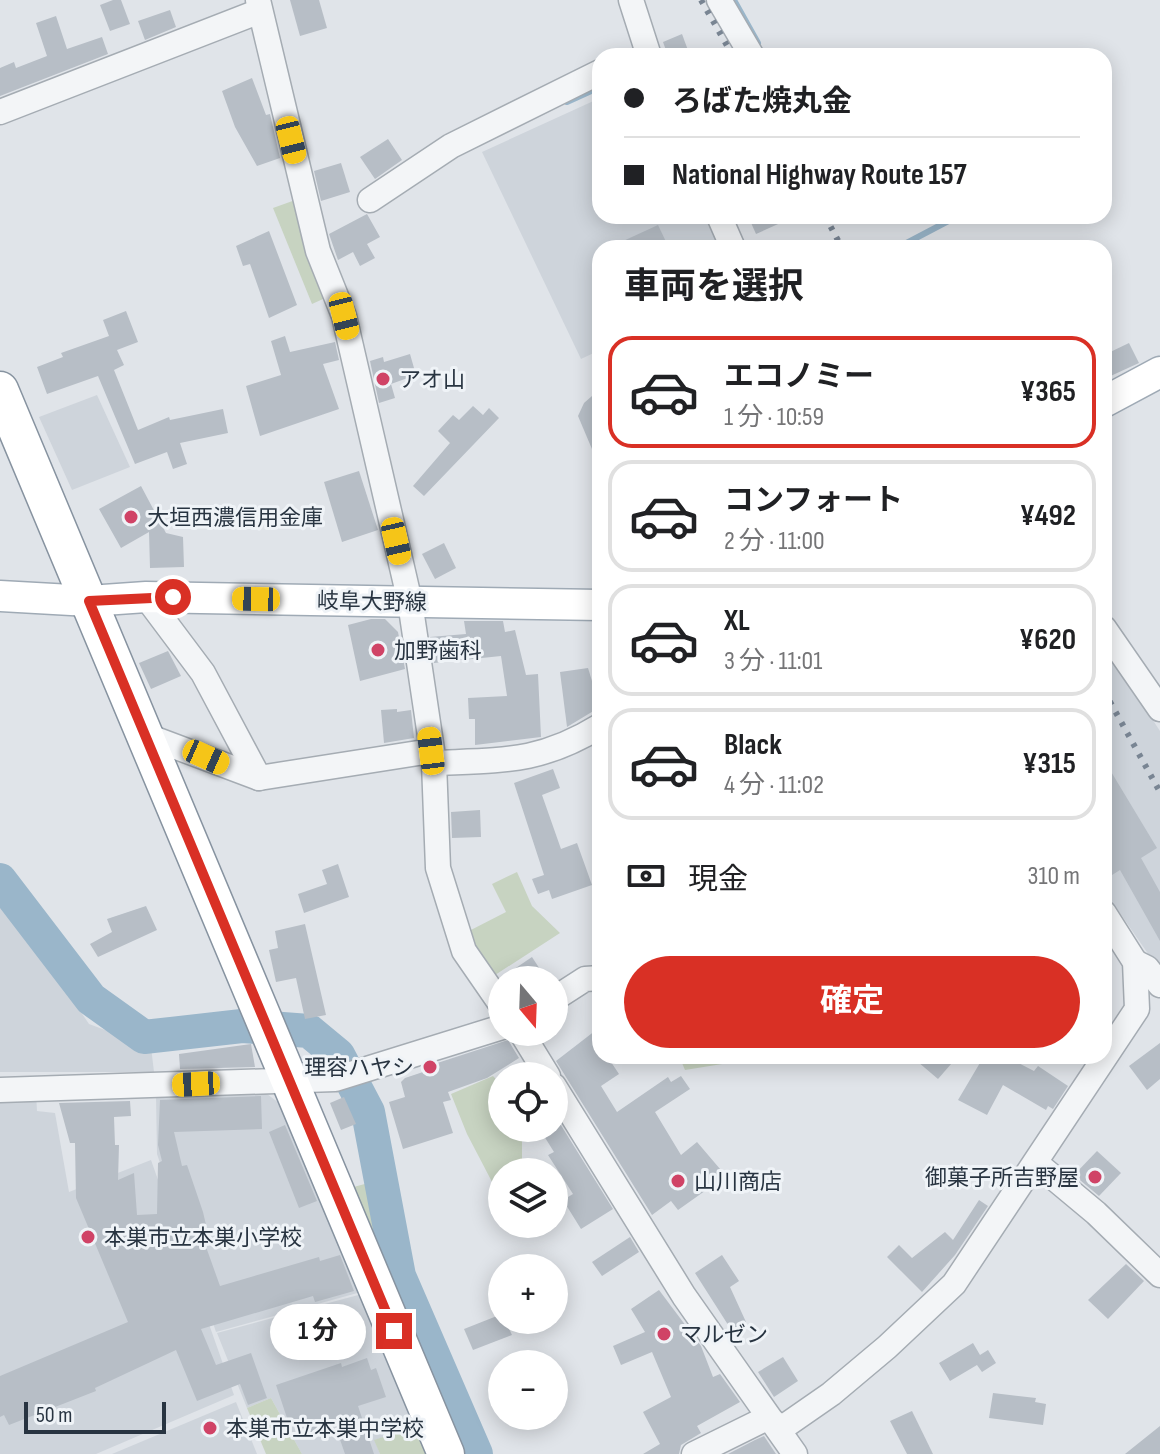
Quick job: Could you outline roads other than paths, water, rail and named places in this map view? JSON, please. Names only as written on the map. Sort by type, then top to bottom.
[{"type":"highway","points":[[0,390],[446,1454]]},
{"type":"main road","points":[[1112,398],[1160,372]]},
{"type":"main road","name":"岐阜大野線","points":[[0,596],[89,601],[146,597],[592,605]]},
{"type":"street","points":[[631,0],[642,48]]},
{"type":"street","points":[[719,0],[747,48]]},
{"type":"street","points":[[0,112],[259,5],[318,251],[344,316],[410,602],[432,757],[438,868],[464,951],[488,986]]},
{"type":"street","points":[[370,200],[451,146],[592,76]]},
{"type":"street","points":[[146,597],[203,673],[259,778]]},
{"type":"street","points":[[1112,639],[1157,699]]},
{"type":"street","points":[[147,736],[259,778],[432,757],[529,758],[568,746],[592,731]]},
{"type":"street","points":[[1112,926],[1135,962],[1137,1009],[1112,1047]]},
{"type":"street","points":[[1135,962],[1147,968],[1160,985]]},
{"type":"street","points":[[568,990],[585,979],[592,979]]},
{"type":"street","points":[[0,1090],[335,1079],[488,1032]]},
{"type":"street","points":[[767,1418],[782,1428],[831,1394],[954,1284],[1101,1064]]},
{"type":"street","points":[[568,1109],[676,1284],[795,1454]]},
{"type":"street","points":[[1036,1163],[1096,1213],[1160,1275]]},
{"type":"street","points":[[694,1454],[767,1418]]},
{"type":"waterway","points":[[734,0],[758,43]]},
{"type":"waterway","points":[[567,102],[592,91]]},
{"type":"waterway","points":[[912,240],[943,224]]},
{"type":"waterway","points":[[0,880],[91,999],[144,1037],[242,1026],[309,1031],[338,1055],[368,1112],[399,1276],[476,1454]]},
{"type":"railway","points":[[701,0],[728,48]]},
{"type":"railway","points":[[829,224],[838,240]]},
{"type":"railway","points":[[1112,705],[1160,792]]},
{"type":"place","name":"アオ山","points":[[383,379]]},
{"type":"place","name":"大垣西濃信用金庫","points":[[131,517]]},
{"type":"place","name":"加野歯科","points":[[378,650]]},
{"type":"place","name":"理容ハヤシ","points":[[430,1067]]},
{"type":"place","name":"御菓子所吉野屋","points":[[1095,1177]]},
{"type":"place","name":"山川商店","points":[[678,1181]]},
{"type":"place","name":"本巣市立本巣小学校","points":[[88,1237]]},
{"type":"place","name":"マルゼン","points":[[664,1334]]},
{"type":"place","name":"本巣市立本巣中学校","points":[[210,1428]]}]
